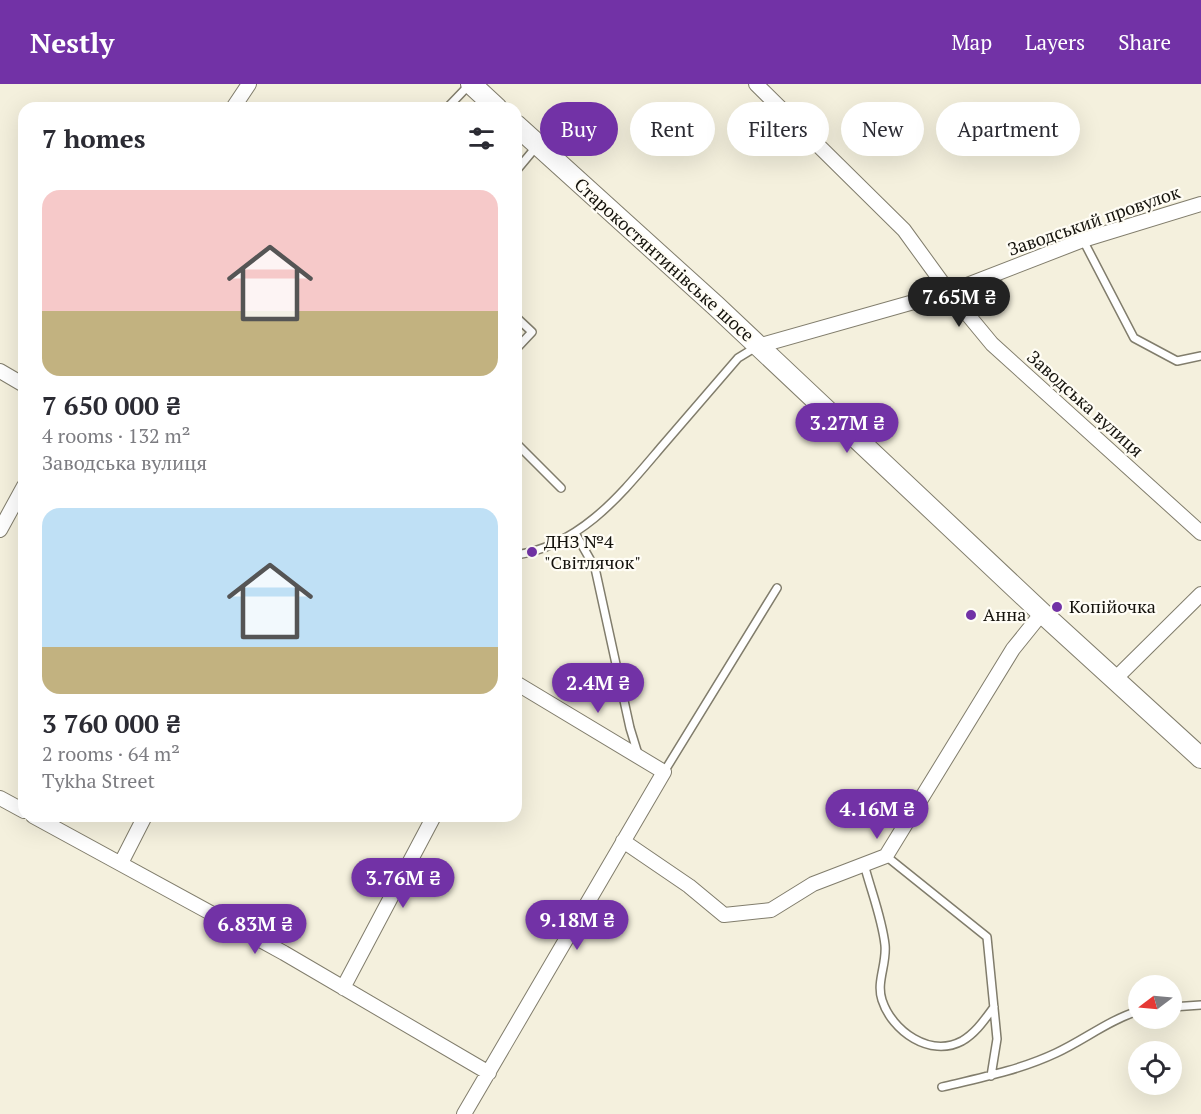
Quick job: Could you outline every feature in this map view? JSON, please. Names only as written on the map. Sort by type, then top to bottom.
[{"type":"main road","points":[[471,84],[490,102]]},
{"type":"main road","name":"Старокостянтинівське шосе","points":[[522,131],[758,346],[1042,613],[1201,758]]},
{"type":"street","points":[[237,102],[249,84]]},
{"type":"street","name":"Заводська вулиця","points":[[756,84],[904,230],[949,292],[992,345],[1201,533]]},
{"type":"street","name":"Заводський провулок","points":[[758,346],[949,292],[1083,240],[1201,204]]},
{"type":"street","points":[[0,370],[18,381]]},
{"type":"street","points":[[0,530],[18,497]]},
{"type":"street","points":[[1115,679],[1201,594]]},
{"type":"street","points":[[623,841],[688,886],[724,915],[771,910],[813,884],[886,856],[1013,649],[1042,613]]},
{"type":"street","points":[[464,1114],[664,772],[522,687]]},
{"type":"street","points":[[0,798],[18,808]]},
{"type":"street","points":[[44,822],[343,988],[489,1073]]},
{"type":"street","points":[[121,863],[142,822]]},
{"type":"street","points":[[343,988],[431,822]]},
{"type":"lane","points":[[453,102],[471,84]]},
{"type":"lane","points":[[522,164],[537,145]]},
{"type":"lane","points":[[1083,240],[1134,338],[1177,362],[1201,356]]},
{"type":"lane","points":[[522,323],[532,332],[522,343]]},
{"type":"lane","name":"Старокостянтинівське шосе","points":[[522,554],[544,549],[575,533],[615,500],[738,358],[758,346]]},
{"type":"lane","points":[[522,449],[561,488]]},
{"type":"lane","points":[[575,533],[595,568],[630,728],[639,757]]},
{"type":"lane","points":[[664,772],[777,588]]},
{"type":"lane","points":[[886,856],[987,937],[998,1039],[991,1076]]},
{"type":"lane","points":[[864,864],[885,944],[886,959],[880,983],[882,999],[892,1018],[905,1032],[921,1043],[936,1046],[950,1045],[976,1031],[994,1007]]},
{"type":"lane","points":[[1182,1006],[1201,1005]]},
{"type":"lane","points":[[942,1088],[1034,1062],[1057,1053],[1128,1016]]},
{"type":"place","name":"ДНЗ №4 \"Світлячок\"","points":[[532,552]]},
{"type":"place","name":"Копійочка","points":[[1057,607]]},
{"type":"place","name":"Анна","points":[[971,615]]}]
